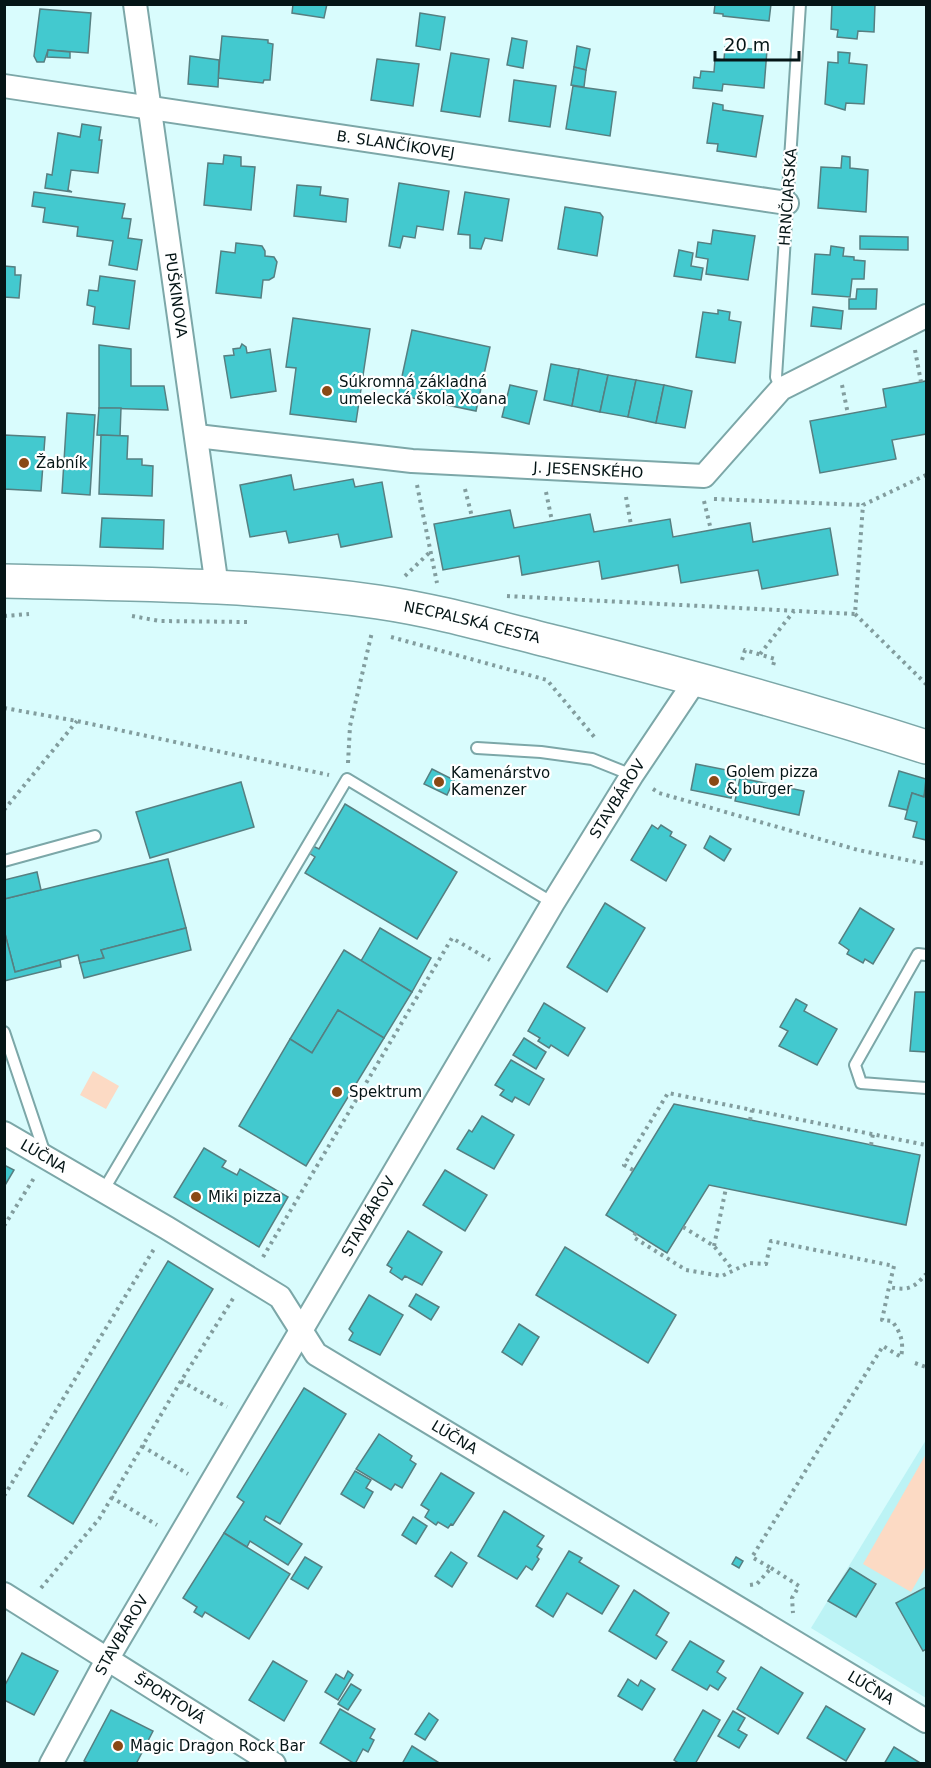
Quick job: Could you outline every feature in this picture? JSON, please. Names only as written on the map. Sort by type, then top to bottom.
[{"type":"main road","name":"NECPALSKÁ CESTA","points":[[4,581],[217,586],[380,602],[460,619],[697,678],[927,747]]},
{"type":"street","name":"PUŠKINOVA","points":[[135,4],[217,586]]},
{"type":"street","name":"B. SLANČÍKOVEJ","points":[[4,86],[787,203]]},
{"type":"street","name":"J. JESENSKÉHO","points":[[197,436],[412,461],[704,476],[782,388],[918,320]]},
{"type":"street","name":"STAVBÁROV","points":[[51,1764],[108,1658],[178,1537],[511,973],[632,775],[697,678]]},
{"type":"street","name":"LÚČNA","points":[[4,1133],[280,1297],[316,1354],[927,1721]]},
{"type":"street","name":"ŠPORTOVÁ","points":[[4,1594],[274,1764]]},
{"type":"lane","name":"HRNČIARSKA","points":[[782,388],[776,377],[800,4]]},
{"type":"lane","points":[[477,748],[541,752],[592,759],[632,775]]},
{"type":"lane","points":[[103,1191],[347,778],[553,903]]},
{"type":"lane","points":[[4,861],[95,837]]},
{"type":"lane","points":[[927,955],[918,954],[855,1065],[861,1083],[927,1089]]},
{"type":"lane","points":[[4,1032],[46,1157]]},
{"type":"path","points":[[918,320],[921,382]]},
{"type":"path","points":[[412,461],[438,584]]},
{"type":"path","points":[[704,498],[863,506],[927,475]]},
{"type":"path","points":[[855,614],[863,506]]},
{"type":"path","points":[[405,577],[431,551]]},
{"type":"path","points":[[501,596],[855,614],[927,684]]},
{"type":"path","points":[[760,654],[794,611]]},
{"type":"path","points":[[129,616],[160,621],[256,622]]},
{"type":"path","points":[[4,708],[77,721],[347,778],[350,726],[370,640]]},
{"type":"path","points":[[742,661],[745,650],[776,659],[772,669]]},
{"type":"path","points":[[4,810],[77,721]]},
{"type":"path","points":[[25,1607],[99,1519],[181,1381],[233,1299],[250,1279],[452,938],[511,973]]},
{"type":"path","points":[[633,1170],[624,1165],[668,1093],[927,1145]]},
{"type":"path","points":[[750,1120],[752,1110]]},
{"type":"path","points":[[871,1144],[873,1134]]},
{"type":"path","points":[[4,1226],[46,1157]]},
{"type":"path","points":[[714,1246],[726,1188]]},
{"type":"path","points":[[683,1227],[714,1246],[732,1269]]},
{"type":"path","points":[[4,1496],[166,1228]]},
{"type":"path","points":[[636,1233],[633,1237],[686,1270],[722,1276],[732,1269],[749,1263],[766,1263],[771,1241],[894,1266],[882,1320],[892,1321],[900,1332],[903,1347],[901,1357],[883,1346],[752,1557],[799,1586],[792,1598],[793,1612],[800,1625],[809,1631],[801,1645]]},
{"type":"path","points":[[889,1287],[901,1290],[916,1286],[927,1274]]},
{"type":"path","points":[[915,1363],[927,1367]]},
{"type":"path","points":[[181,1381],[248,1419]]},
{"type":"path","points":[[142,1446],[208,1486]]},
{"type":"path","points":[[111,1497],[178,1537]]},
{"type":"path","points":[[724,1599],[733,1585],[744,1587],[757,1584],[771,1568]]},
{"type":"shaded area","points":[[93,1071],[119,1086],[106,1109],[80,1095]]},
{"type":"shaded area","points":[[926,1440],[926,1698],[811,1628]]},
{"type":"shaded area","points":[[926,1454],[926,1566],[911,1592],[863,1564]]},
{"type":"building","points":[[293,4],[327,4],[324,18],[292,13]]},
{"type":"building","points":[[715,4],[771,4],[769,21],[723,16],[723,14],[714,13]]},
{"type":"building","points":[[832,4],[875,4],[874,32],[858,31],[857,39],[837,37],[838,30],[831,29]]},
{"type":"building","points":[[40,9],[91,13],[88,53],[48,50],[44,62],[37,62],[34,56]]},
{"type":"building","points":[[420,13],[445,17],[440,50],[416,46]]},
{"type":"building","points":[[222,36],[268,40],[268,43],[273,44],[270,80],[264,80],[263,83],[218,78]]},
{"type":"building","points":[[512,38],[527,41],[523,68],[507,65]]},
{"type":"building","points":[[577,46],[590,49],[586,70],[574,67]]},
{"type":"building","points":[[725,47],[767,50],[764,88],[723,84],[722,91],[693,88],[694,77],[700,78],[701,71],[714,72],[715,59],[724,60]]},
{"type":"building","points":[[48,50],[70,52],[70,58],[47,57]]},
{"type":"building","points":[[838,52],[850,53],[849,63],[867,65],[864,104],[846,103],[845,110],[825,104],[828,62],[838,63]]},
{"type":"building","points":[[451,53],[489,59],[480,117],[441,111]]},
{"type":"building","points":[[190,56],[219,60],[218,87],[188,84]]},
{"type":"building","points":[[377,59],[419,64],[413,106],[371,100]]},
{"type":"building","points":[[574,67],[586,70],[584,87],[571,85]]},
{"type":"building","points":[[514,80],[556,86],[550,127],[509,121]]},
{"type":"building","points":[[573,86],[616,92],[610,136],[566,129]]},
{"type":"building","points":[[713,103],[723,105],[723,110],[763,116],[756,157],[717,151],[718,144],[707,143]]},
{"type":"building","points":[[82,124],[101,127],[99,140],[102,140],[98,173],[71,170],[68,190],[72,192],[45,188],[47,174],[52,175],[58,133],[80,137]]},
{"type":"building","points":[[224,155],[241,157],[241,166],[255,167],[251,210],[204,205],[208,163],[223,164]]},
{"type":"building","points":[[842,156],[850,157],[850,168],[868,170],[866,212],[818,208],[821,167],[841,168]]},
{"type":"building","points":[[399,183],[449,191],[443,230],[417,226],[415,238],[403,236],[400,248],[389,246]]},
{"type":"building","points":[[297,185],[321,187],[320,195],[348,199],[346,222],[294,216]]},
{"type":"building","points":[[34,192],[125,204],[122,218],[131,219],[128,238],[142,240],[137,270],[109,265],[113,241],[77,236],[78,227],[43,222],[45,208],[32,206]]},
{"type":"building","points":[[465,192],[509,199],[502,241],[485,238],[481,249],[470,248],[470,235],[458,234]]},
{"type":"building","points":[[565,207],[600,213],[603,217],[597,256],[558,249]]},
{"type":"building","points":[[713,230],[755,236],[748,280],[706,274],[708,259],[696,257],[698,242],[711,244]]},
{"type":"building","points":[[860,236],[908,237],[908,250],[860,249]]},
{"type":"building","points":[[236,243],[262,246],[265,256],[274,257],[277,262],[274,277],[263,280],[261,298],[216,293],[221,251],[235,253]]},
{"type":"building","points":[[831,246],[844,248],[843,256],[865,261],[864,279],[852,279],[850,297],[812,294],[815,254],[830,255]]},
{"type":"building","points":[[679,250],[693,253],[691,266],[703,268],[701,280],[674,276]]},
{"type":"building","points":[[4,266],[15,267],[15,275],[21,275],[19,298],[4,297]]},
{"type":"building","points":[[100,276],[135,281],[129,329],[93,324],[95,307],[87,305],[89,290],[98,291]]},
{"type":"building","points":[[857,289],[877,289],[876,309],[849,309],[849,299],[856,299]]},
{"type":"building","points":[[813,307],[843,311],[841,329],[811,326]]},
{"type":"building","points":[[718,310],[730,312],[729,320],[741,322],[735,363],[696,357],[703,312],[718,314]]},
{"type":"building","name":"Súkromná základná umelecká škola Xoana","points":[[293,318],[370,329],[356,422],[290,414],[296,368],[286,367]]},
{"type":"building","points":[[412,330],[490,347],[476,411],[398,395]]},
{"type":"building","points":[[242,344],[246,347],[247,353],[270,349],[276,391],[231,398],[224,356],[234,355],[233,349],[240,348]]},
{"type":"building","points":[[99,345],[131,349],[131,386],[164,386],[168,410],[99,408]]},
{"type":"building","points":[[551,364],[579,369],[572,406],[544,400]]},
{"type":"building","points":[[579,369],[608,375],[600,412],[572,406]]},
{"type":"building","points":[[608,375],[636,380],[628,417],[600,412]]},
{"type":"building","points":[[636,380],[664,385],[656,423],[628,417]]},
{"type":"building","points":[[926,381],[926,434],[892,440],[896,459],[820,473],[810,421],[886,407],[883,389]]},
{"type":"building","points":[[510,385],[537,391],[529,424],[502,417]]},
{"type":"building","points":[[664,385],[692,391],[685,428],[656,423]]},
{"type":"building","points":[[99,408],[121,408],[120,436],[97,435]]},
{"type":"building","points":[[67,413],[95,415],[90,495],[62,493]]},
{"type":"building","name":"Žabník","points":[[4,435],[45,437],[41,491],[4,489]]},
{"type":"building","points":[[101,435],[128,436],[127,459],[142,459],[142,465],[153,466],[152,496],[99,494]]},
{"type":"building","points":[[291,475],[294,490],[353,479],[355,487],[382,482],[392,537],[341,547],[338,534],[289,543],[286,531],[250,537],[240,485]]},
{"type":"building","points":[[510,510],[514,528],[590,514],[594,532],[670,519],[673,537],[750,523],[753,542],[830,528],[838,575],[762,589],[758,570],[681,583],[678,565],[602,579],[599,561],[522,575],[519,556],[443,570],[434,524]]},
{"type":"building","points":[[102,518],[164,520],[163,549],[100,547]]},
{"type":"building","name":"Golem pizza & burger","points":[[696,764],[737,772],[731,798],[691,790]]},
{"type":"building","name":"Kamenárstvo Kamenzer","points":[[432,769],[454,780],[447,795],[424,784]]},
{"type":"building","points":[[899,771],[926,779],[924,797],[912,793],[907,810],[889,806]]},
{"type":"building","points":[[740,778],[804,791],[799,815],[735,801]]},
{"type":"building","points":[[241,782],[254,827],[150,858],[136,812]]},
{"type":"building","points":[[926,788],[926,840],[913,837],[917,822],[905,819],[912,793],[924,797]]},
{"type":"building","points":[[345,804],[457,872],[417,939],[305,873],[315,857],[309,853],[313,846],[319,849]]},
{"type":"building","points":[[652,825],[658,829],[661,825],[672,832],[670,836],[686,845],[666,881],[631,860]]},
{"type":"building","points":[[710,836],[731,849],[724,861],[704,848]]},
{"type":"building","points":[[168,859],[186,928],[101,950],[104,958],[80,963],[78,955],[15,972],[4,930],[4,899]]},
{"type":"building","points":[[37,872],[41,890],[4,899],[4,880]]},
{"type":"building","points":[[605,903],[645,928],[607,992],[567,967]]},
{"type":"building","points":[[860,908],[894,929],[873,964],[865,959],[863,963],[847,954],[849,950],[839,943]]},
{"type":"building","points":[[186,928],[191,950],[84,978],[80,963],[104,958],[101,950]]},
{"type":"building","points":[[380,928],[431,958],[412,992],[361,961]]},
{"type":"building","points":[[4,930],[15,972],[60,960],[61,967],[4,981]]},
{"type":"building","points":[[344,950],[412,992],[384,1038],[338,1010],[312,1053],[290,1039]]},
{"type":"building","points":[[915,992],[926,992],[926,1052],[910,1051]]},
{"type":"building","points":[[796,999],[807,1005],[804,1011],[837,1029],[817,1065],[779,1046],[788,1031],[780,1027]]},
{"type":"building","points":[[544,1003],[585,1028],[568,1056],[551,1045],[549,1048],[538,1041],[540,1038],[528,1031]]},
{"type":"building","points":[[338,1010],[384,1038],[306,1166],[239,1126],[290,1039],[312,1053]]},
{"type":"building","points":[[524,1038],[546,1052],[536,1069],[513,1055]]},
{"type":"building","points":[[511,1060],[544,1079],[529,1105],[515,1097],[512,1102],[500,1095],[504,1090],[495,1085]]},
{"type":"building","points":[[674,1104],[920,1155],[906,1225],[709,1185],[667,1253],[606,1215]]},
{"type":"building","points":[[482,1116],[514,1135],[494,1169],[457,1149],[469,1130],[472,1132]]},
{"type":"building","points":[[204,1148],[226,1161],[222,1167],[237,1175],[240,1169],[288,1197],[259,1247],[174,1197]]},
{"type":"building","points":[[4,1165],[14,1170],[4,1187]]},
{"type":"building","points":[[445,1170],[487,1195],[465,1231],[423,1205]]},
{"type":"building","points":[[408,1231],[442,1252],[422,1285],[405,1276],[402,1280],[390,1272],[392,1268],[387,1265]]},
{"type":"building","points":[[565,1247],[676,1315],[648,1363],[536,1295]]},
{"type":"building","points":[[168,1261],[213,1289],[73,1524],[28,1496]]},
{"type":"building","points":[[416,1294],[439,1307],[431,1320],[409,1306]]},
{"type":"building","points":[[369,1295],[403,1315],[380,1355],[349,1340],[353,1333],[349,1329]]},
{"type":"building","points":[[519,1324],[539,1337],[522,1365],[502,1352]]},
{"type":"building","points":[[304,1388],[346,1414],[280,1524],[266,1516],[264,1520],[302,1544],[288,1565],[250,1541],[247,1547],[224,1533],[244,1502],[237,1497]]},
{"type":"building","points":[[379,1434],[412,1456],[410,1460],[416,1464],[402,1488],[395,1484],[391,1490],[356,1469]]},
{"type":"building","points":[[355,1471],[371,1480],[366,1488],[373,1492],[364,1508],[341,1494]]},
{"type":"building","points":[[441,1473],[474,1493],[453,1525],[451,1524],[448,1528],[438,1522],[436,1525],[425,1517],[429,1510],[421,1505]]},
{"type":"building","points":[[504,1511],[544,1536],[537,1546],[542,1549],[537,1557],[539,1559],[532,1570],[526,1566],[517,1579],[478,1556]]},
{"type":"building","points":[[413,1517],[427,1526],[416,1544],[402,1535]]},
{"type":"building","points":[[224,1533],[290,1574],[249,1639],[205,1612],[202,1617],[194,1612],[197,1607],[183,1598]]},
{"type":"building","points":[[569,1551],[582,1558],[579,1562],[619,1586],[602,1614],[567,1593],[553,1617],[536,1606]]},
{"type":"building","points":[[451,1552],[467,1563],[452,1587],[435,1576]]},
{"type":"building","points":[[305,1557],[322,1567],[308,1589],[291,1579]]},
{"type":"building","points":[[736,1557],[743,1561],[739,1568],[732,1564]]},
{"type":"building","points":[[850,1568],[876,1584],[856,1617],[828,1601]]},
{"type":"building","points":[[926,1587],[926,1649],[923,1651],[896,1603]]},
{"type":"building","points":[[634,1590],[669,1613],[656,1635],[667,1642],[656,1659],[609,1631]]},
{"type":"building","points":[[690,1641],[724,1661],[717,1672],[726,1678],[718,1690],[710,1685],[707,1690],[672,1670]]},
{"type":"building","points":[[22,1653],[58,1671],[34,1715],[4,1700],[4,1687]]},
{"type":"building","points":[[273,1661],[307,1681],[284,1721],[249,1700]]},
{"type":"building","points":[[761,1667],[803,1693],[778,1734],[737,1709]]},
{"type":"building","points":[[348,1671],[353,1675],[338,1700],[325,1692],[336,1674],[344,1679]]},
{"type":"building","points":[[628,1679],[638,1686],[641,1680],[655,1689],[642,1710],[618,1696]]},
{"type":"building","points":[[351,1684],[361,1690],[348,1710],[338,1704]]},
{"type":"building","points":[[826,1706],[865,1729],[846,1761],[807,1738]]},
{"type":"building","points":[[340,1709],[375,1729],[370,1738],[374,1740],[368,1752],[363,1749],[355,1764],[320,1743]]},
{"type":"building","name":"Magic Dragon Rock Bar","points":[[111,1710],[153,1731],[136,1764],[90,1764],[84,1761]]},
{"type":"building","points":[[703,1710],[720,1720],[695,1764],[680,1764],[674,1760]]},
{"type":"building","points":[[733,1711],[745,1718],[738,1730],[747,1735],[739,1748],[718,1736]]},
{"type":"building","points":[[429,1713],[438,1720],[425,1740],[415,1734]]},
{"type":"building","points":[[412,1746],[441,1764],[402,1764]]},
{"type":"building","points":[[894,1747],[922,1764],[884,1764]]},
{"type":"place","name":"Súkromná základná umelecká škola Xoana","points":[[327,391]]},
{"type":"place","name":"Žabník","points":[[24,463]]},
{"type":"place","name":"Golem pizza & burger","points":[[714,781]]},
{"type":"place","name":"Kamenárstvo Kamenzer","points":[[439,782]]},
{"type":"place","name":"Spektrum","points":[[337,1092]]},
{"type":"place","name":"Miki pizza","points":[[196,1197]]},
{"type":"place","name":"Magic Dragon Rock Bar","points":[[118,1746]]}]
